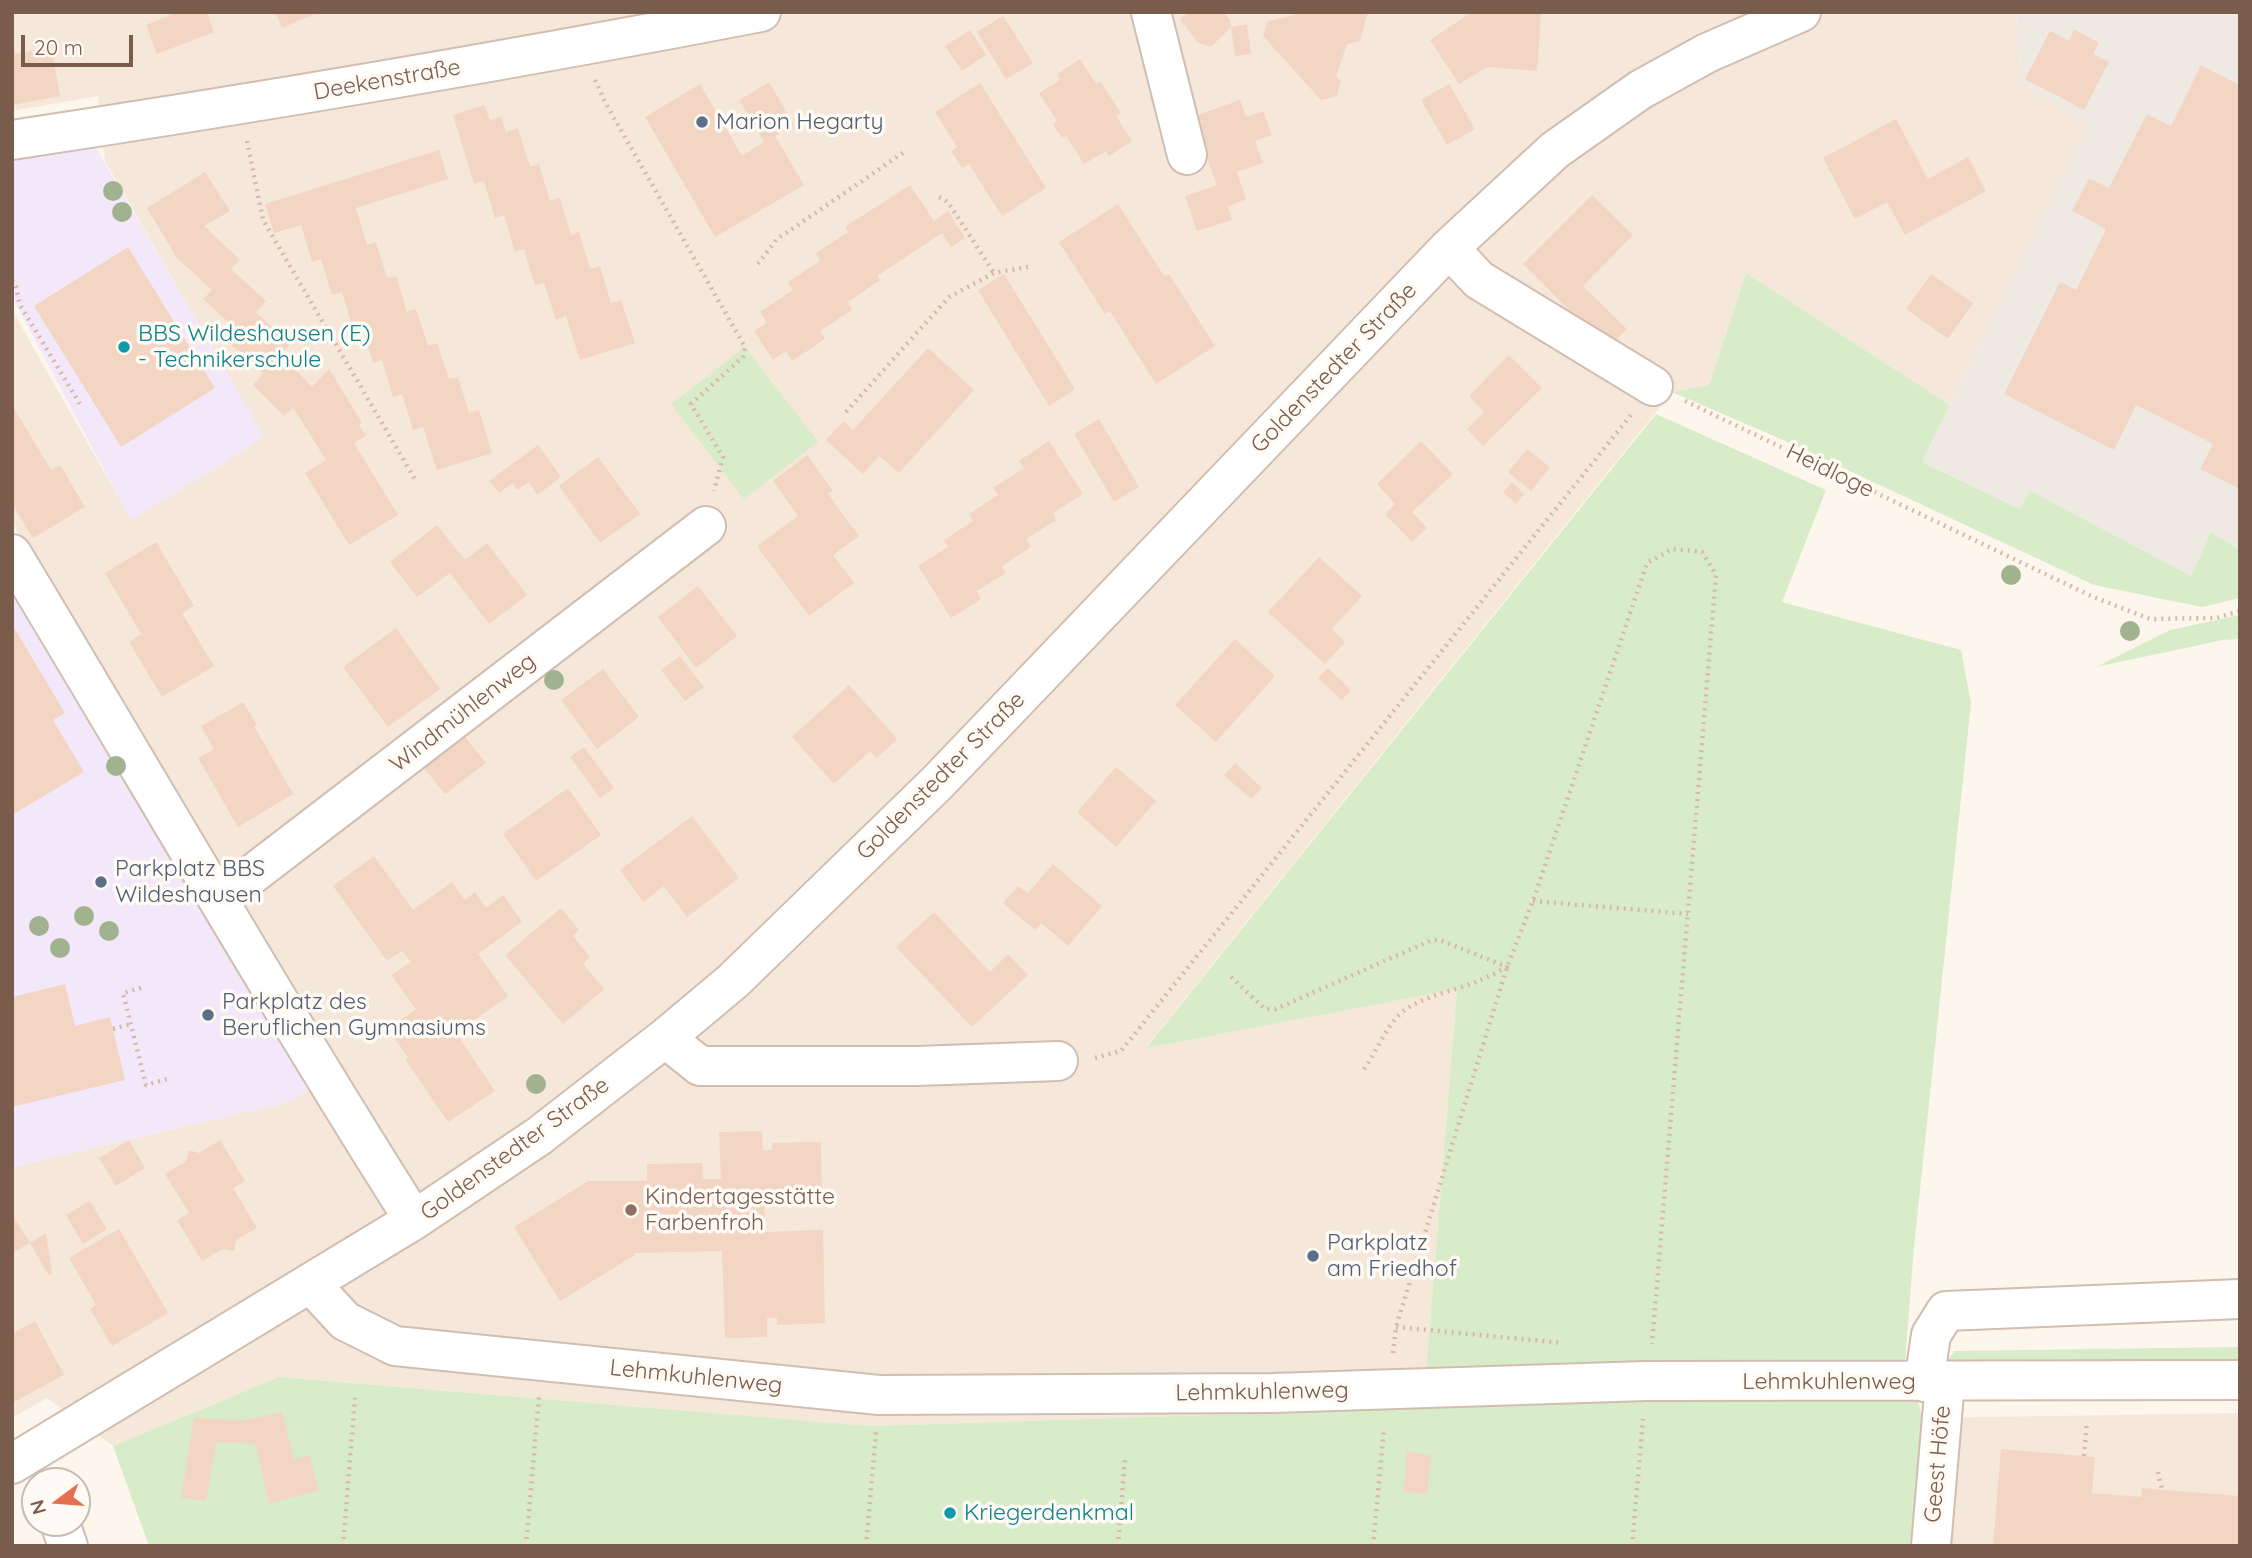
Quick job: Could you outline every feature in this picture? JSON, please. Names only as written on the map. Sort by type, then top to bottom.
[{"type":"street","name":"Deekenstraße","points":[[12,140],[240,106],[580,47],[761,12]]},
{"type":"street","points":[[1151,12],[1187,155]]},
{"type":"street","name":"Goldenstedter Straße","points":[[27,1466],[310,1283],[414,1220],[540,1136],[665,1038],[733,981],[937,783],[1449,248],[1555,150],[1640,90],[1707,53],[1784,16]]},
{"type":"street","points":[[1449,248],[1479,280],[1653,386]]},
{"type":"street","name":"Windmühlenweg","points":[[210,883],[254,873],[705,526]]},
{"type":"street","points":[[12,554],[210,883],[297,1034],[414,1220]]},
{"type":"street","points":[[665,1038],[700,1066],[917,1066],[1058,1061]]},
{"type":"street","name":"Lehmkuhlenweg","points":[[310,1283],[345,1321],[395,1346],[879,1395],[1273,1393],[1646,1381],[2240,1380]]},
{"type":"street","name":"Geest Höfe","points":[[1931,1546],[1935,1382],[1931,1335],[1946,1311],[2240,1299]]},
{"type":"path","points":[[580,47],[607,104],[745,347],[743,357],[691,404],[723,457],[705,526]]},
{"type":"path","points":[[240,106],[263,220],[416,481]]},
{"type":"path","points":[[758,264],[776,240],[907,150]]},
{"type":"path","points":[[939,197],[948,202],[995,272]]},
{"type":"path","points":[[846,412],[948,298],[995,272],[1028,267]]},
{"type":"path","points":[[12,280],[20,305],[80,404]]},
{"type":"path","points":[[1058,1061],[1088,1060],[1121,1051],[1653,386]]},
{"type":"path","name":"Heidloge","points":[[1653,386],[2091,596],[2138,615],[2150,619],[2216,618],[2240,611]]},
{"type":"path","points":[[1373,1546],[1396,1327],[1507,967],[1647,563],[1672,549],[1702,552],[1716,575],[1632,1546]]},
{"type":"path","points":[[1532,901],[1688,914]]},
{"type":"path","points":[[1231,977],[1265,1009],[1276,1009],[1432,940],[1440,940],[1507,967]]},
{"type":"path","points":[[1363,1072],[1399,1014],[1415,1004],[1479,981],[1507,967]]},
{"type":"path","points":[[141,988],[123,993],[146,1084],[167,1079]]},
{"type":"path","points":[[113,1029],[132,1024]]},
{"type":"path","points":[[1396,1327],[1571,1343]]},
{"type":"path","points":[[526,1546],[542,1361]]},
{"type":"path","points":[[866,1546],[879,1395]]},
{"type":"path","points":[[342,1546],[355,1398]]},
{"type":"path","points":[[2084,1456],[2087,1422]]},
{"type":"path","points":[[1118,1546],[1125,1458]]},
{"type":"path","points":[[2158,1472],[2162,1489]]},
{"type":"shaded area","points":[[12,12],[2016,12],[2021,80],[2089,126],[1950,405],[1746,273],[1709,385],[1672,392],[1146,1047],[1457,989],[1423,1408],[871,1426],[279,1377],[113,1446],[47,1398],[12,1418],[12,1167],[284,1103],[260,936],[12,522],[12,310],[131,519],[263,436],[105,161],[98,96],[12,111]]},
{"type":"shaded area","points":[[2016,12],[2240,12],[2240,550],[2211,532],[2191,576],[2030,492],[2021,509],[1922,462],[2088,127],[2021,80]]},
{"type":"shaded area","points":[[95,146],[264,436],[131,520],[12,297],[12,159]]},
{"type":"shaded area","points":[[12,569],[316,1087],[284,1103],[12,1167]]},
{"type":"shaded area","points":[[2240,1413],[2240,1546],[1910,1546],[1923,1418]]},
{"type":"green space","points":[[1746,273],[1950,405],[1922,462],[2020,509],[2030,491],[2191,576],[2211,532],[2240,550],[2240,598],[2202,607],[2094,585],[1783,440],[1672,392],[1709,385]]},
{"type":"green space","points":[[745,347],[818,442],[744,499],[671,404]]},
{"type":"green space","points":[[1656,414],[1826,490],[1782,602],[1961,650],[1971,703],[1914,1247],[1905,1362],[1923,1418],[1910,1546],[149,1546],[113,1446],[279,1377],[871,1426],[1423,1408],[1457,989],[1146,1048]]},
{"type":"green space","points":[[2240,615],[2240,639],[2223,640],[2096,667],[2170,630]]},
{"type":"green space","points":[[2240,1347],[2240,1366],[1945,1366],[1954,1351]]},
{"type":"building","points":[[178,12],[207,12],[214,32],[157,54],[146,25]]},
{"type":"building","points":[[275,12],[319,12],[282,28]]},
{"type":"building","points":[[1190,12],[1222,12],[1230,19],[1231,27],[1211,47],[1198,43],[1180,19]]},
{"type":"building","points":[[1308,12],[1368,12],[1360,41],[1347,44],[1336,76],[1341,81],[1337,96],[1321,100],[1263,36],[1268,21]]},
{"type":"building","points":[[1472,12],[1541,14],[1537,71],[1487,67],[1459,84],[1430,40]]},
{"type":"building","points":[[1003,16],[1033,63],[1006,79],[977,32]]},
{"type":"building","points":[[1247,24],[1251,54],[1235,56],[1231,27]]},
{"type":"building","points":[[2074,29],[2099,43],[2093,54],[2109,62],[2084,110],[2025,79],[2050,31],[2069,41]]},
{"type":"building","points":[[970,30],[986,55],[962,71],[945,46]]},
{"type":"building","points":[[12,43],[16,54],[51,47],[60,96],[12,105]]},
{"type":"building","points":[[1080,59],[1096,84],[1100,81],[1121,113],[1116,116],[1132,141],[1109,156],[1106,151],[1084,164],[1066,136],[1062,138],[1053,124],[1057,121],[1039,93],[1060,80],[1057,74]]},
{"type":"building","points":[[2201,65],[2240,85],[2240,489],[2200,469],[2213,444],[2136,405],[2114,450],[2004,394],[2060,282],[2076,290],[2106,229],[2072,211],[2089,178],[2109,188],[2147,114],[2171,126]]},
{"type":"building","points":[[769,82],[794,125],[775,136],[804,185],[715,237],[645,117],[700,84],[742,156],[764,142],[739,100]]},
{"type":"building","points":[[980,83],[1046,188],[1002,216],[969,164],[962,168],[951,151],[957,147],[935,112]]},
{"type":"building","points":[[1449,84],[1475,129],[1447,145],[1421,100]]},
{"type":"building","points":[[1240,100],[1246,117],[1263,111],[1272,135],[1255,141],[1263,163],[1237,172],[1246,199],[1228,207],[1232,220],[1197,231],[1185,196],[1217,185],[1207,158],[1200,161],[1192,117]]},
{"type":"building","points":[[484,105],[490,120],[501,117],[506,132],[518,128],[530,167],[539,164],[550,201],[560,198],[571,235],[579,232],[590,269],[600,266],[611,303],[621,300],[635,343],[580,360],[566,316],[556,320],[544,283],[535,286],[524,249],[515,252],[504,215],[495,218],[484,181],[474,184],[453,115]]},
{"type":"building","points":[[1896,119],[1928,179],[1968,157],[1986,191],[1905,235],[1887,202],[1855,219],[1823,158]]},
{"type":"building","points":[[439,150],[448,179],[356,208],[367,245],[376,242],[387,278],[396,276],[407,312],[416,309],[428,346],[437,343],[449,379],[458,377],[469,413],[479,410],[492,453],[437,470],[423,427],[413,430],[402,394],[393,397],[382,360],[373,363],[362,326],[353,329],[342,292],[332,295],[321,259],[312,262],[301,225],[274,233],[265,204]]},
{"type":"building","points":[[205,172],[230,211],[204,226],[240,260],[231,269],[266,301],[256,312],[290,344],[281,355],[312,387],[329,369],[362,423],[359,425],[366,436],[354,443],[398,515],[349,545],[305,473],[326,460],[293,407],[284,416],[253,385],[263,374],[228,342],[238,331],[203,299],[212,290],[177,258],[147,208]]},
{"type":"building","points":[[910,185],[934,221],[948,211],[965,238],[951,247],[942,233],[877,276],[880,280],[848,302],[852,310],[820,331],[825,339],[792,361],[786,351],[773,360],[754,331],[767,323],[760,312],[793,290],[788,282],[820,261],[816,253],[848,232],[845,227]]},
{"type":"building","points":[[1592,195],[1633,235],[1583,286],[1627,329],[1608,348],[1523,264]]},
{"type":"building","points":[[1118,204],[1164,276],[1169,274],[1215,346],[1156,384],[1110,311],[1105,314],[1059,242]]},
{"type":"building","name":"BBS Wildeshausen (E) - Technikerschule","points":[[128,247],[215,388],[121,447],[34,306]]},
{"type":"building","points":[[1004,274],[1075,389],[1049,406],[978,290]]},
{"type":"building","points":[[1931,274],[1973,303],[1948,339],[1906,309]]},
{"type":"building","points":[[928,348],[974,390],[899,473],[879,456],[863,474],[826,440],[844,421],[853,430]]},
{"type":"building","points":[[1509,355],[1542,388],[1483,446],[1467,429],[1484,412],[1469,396]]},
{"type":"building","points":[[12,405],[51,470],[60,465],[85,507],[33,538],[12,504]]},
{"type":"building","points":[[1099,419],[1139,487],[1114,502],[1074,434]]},
{"type":"building","points":[[1049,441],[1083,494],[1053,513],[1056,520],[1026,539],[1031,547],[1002,566],[1006,573],[977,591],[981,599],[951,618],[918,566],[948,547],[944,540],[973,521],[969,514],[998,495],[993,488],[1024,468],[1019,461]]},
{"type":"building","points":[[1421,441],[1453,474],[1412,512],[1427,528],[1412,542],[1385,514],[1395,504],[1377,484]]},
{"type":"building","points":[[538,445],[561,477],[537,495],[529,482],[517,490],[513,483],[499,493],[489,481]]},
{"type":"building","points":[[1527,449],[1550,467],[1531,491],[1508,472]]},
{"type":"building","points":[[807,455],[833,491],[828,494],[859,536],[833,555],[854,583],[809,616],[757,546],[798,516],[773,481]]},
{"type":"building","points":[[598,457],[640,514],[600,543],[559,486]]},
{"type":"building","points":[[1512,482],[1524,494],[1516,504],[1503,492]]},
{"type":"building","points":[[437,525],[465,560],[487,543],[527,595],[489,624],[450,573],[417,597],[390,562]]},
{"type":"building","points":[[156,542],[194,606],[182,613],[214,666],[162,697],[129,642],[141,634],[105,573]]},
{"type":"building","points":[[1319,557],[1362,596],[1332,629],[1345,642],[1325,664],[1268,612]]},
{"type":"building","points":[[698,586],[737,636],[696,668],[658,617]]},
{"type":"building","points":[[12,624],[65,713],[53,720],[84,772],[12,815]]},
{"type":"building","points":[[396,628],[440,689],[388,727],[343,667]]},
{"type":"building","points":[[1235,639],[1275,676],[1216,742],[1175,705]]},
{"type":"building","points":[[680,656],[704,687],[685,701],[661,670]]},
{"type":"building","points":[[1328,668],[1351,690],[1342,700],[1318,678]]},
{"type":"building","points":[[603,669],[639,717],[597,749],[561,700]]},
{"type":"building","points":[[849,685],[897,739],[877,758],[870,751],[834,784],[792,737]]},
{"type":"building","points":[[243,702],[293,794],[238,827],[198,758],[214,749],[201,726]]},
{"type":"building","points":[[464,736],[486,763],[445,794],[423,767]]},
{"type":"building","points":[[584,747],[614,788],[600,798],[570,757]]},
{"type":"building","points":[[1235,763],[1262,788],[1251,799],[1224,775]]},
{"type":"building","points":[[1116,767],[1156,801],[1116,847],[1077,812]]},
{"type":"building","points":[[568,788],[601,835],[536,881],[503,834]]},
{"type":"building","points":[[692,816],[739,878],[687,917],[664,886],[643,902],[620,870]]},
{"type":"building","points":[[374,856],[413,910],[452,882],[465,900],[475,892],[486,908],[503,895],[522,922],[478,954],[508,996],[456,1033],[495,1091],[448,1122],[388,1029],[416,1009],[391,975],[411,962],[402,951],[387,961],[333,886]]},
{"type":"building","points":[[1053,864],[1102,906],[1068,946],[1041,923],[1035,930],[1003,903],[1018,886],[1028,893]]},
{"type":"building","points":[[561,908],[579,930],[573,936],[590,957],[583,964],[604,989],[563,1024],[505,955]]},
{"type":"building","points":[[934,912],[990,972],[1008,954],[1028,975],[972,1027],[896,947]]},
{"type":"building","points":[[65,984],[75,1026],[110,1017],[125,1080],[12,1107],[12,997]]},
{"type":"building","points":[[762,1131],[763,1150],[772,1150],[772,1143],[821,1142],[822,1197],[764,1199],[765,1232],[823,1230],[825,1323],[777,1325],[777,1318],[767,1318],[767,1337],[725,1338],[722,1251],[634,1253],[635,1255],[560,1301],[514,1227],[588,1181],[647,1181],[647,1164],[702,1163],[703,1179],[721,1179],[719,1132]]},
{"type":"building","points":[[129,1140],[145,1168],[116,1186],[99,1158]]},
{"type":"building","points":[[220,1140],[245,1181],[233,1188],[257,1228],[236,1240],[234,1251],[223,1249],[202,1261],[177,1220],[189,1213],[165,1174],[186,1161],[189,1150],[199,1153]]},
{"type":"building","points":[[90,1201],[107,1229],[83,1244],[66,1215]]},
{"type":"building","points":[[12,1214],[30,1243],[12,1253]]},
{"type":"building","points":[[119,1229],[168,1313],[112,1346],[90,1309],[96,1305],[69,1258]]},
{"type":"building","points":[[46,1233],[52,1274],[49,1276],[30,1243]]},
{"type":"building","points":[[35,1321],[64,1375],[12,1403],[12,1334]]},
{"type":"building","points":[[282,1412],[294,1459],[309,1455],[319,1490],[269,1504],[255,1444],[216,1442],[206,1501],[181,1498],[194,1418],[246,1420]]},
{"type":"building","points":[[2001,1449],[2095,1457],[2092,1493],[2141,1497],[2142,1488],[2240,1496],[2240,1546],[1993,1546]]},
{"type":"building","points":[[1407,1452],[1431,1455],[1427,1494],[1403,1492]]},
{"type":"place","name":"Marion Hegarty","points":[[702,122]]},
{"type":"place","name":"BBS Wildeshausen (E) - Technikerschule","points":[[124,347]]},
{"type":"place","name":"Parkplatz BBS Wildeshausen","points":[[101,882]]},
{"type":"place","name":"Parkplatz des Beruflichen Gymnasiums","points":[[208,1015]]},
{"type":"place","name":"Kindertagesstätte Farbenfroh","points":[[631,1210]]},
{"type":"place","name":"Parkplatz am Friedhof","points":[[1313,1256]]},
{"type":"place","name":"Kriegerdenkmal","points":[[950,1513]]}]
